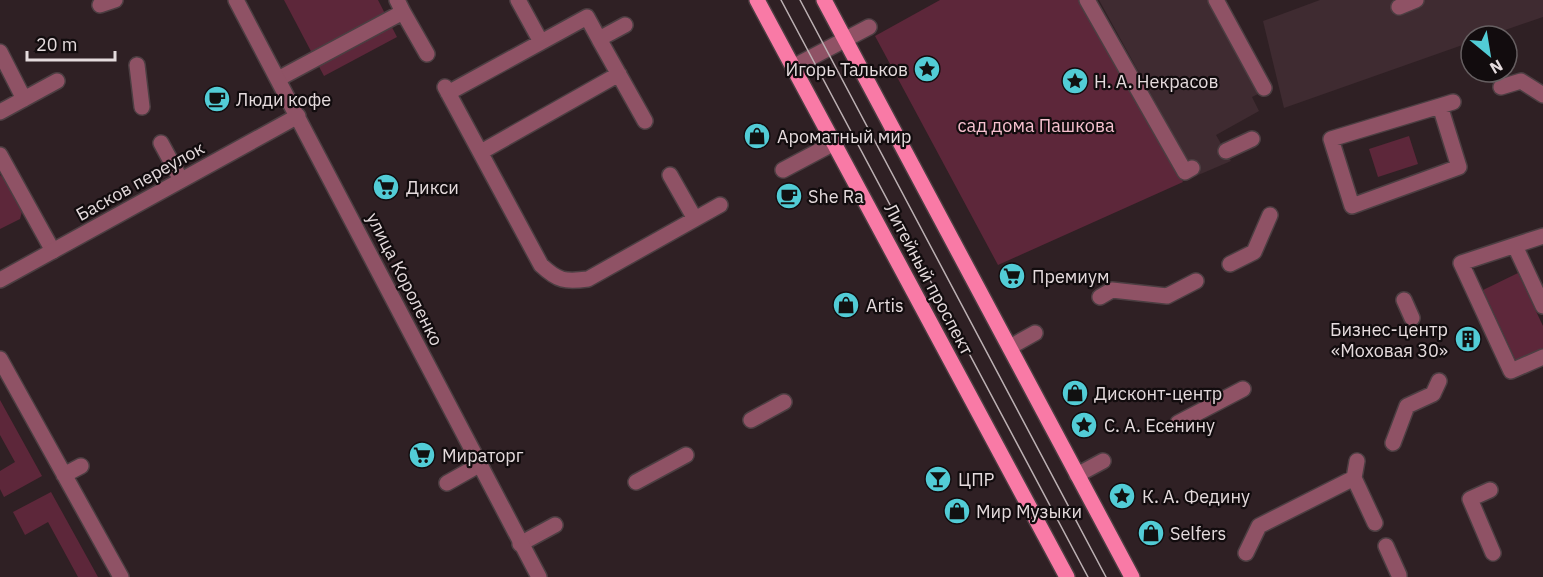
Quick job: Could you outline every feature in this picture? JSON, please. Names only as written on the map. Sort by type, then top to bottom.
[{"type":"main road","name":"Литейный проспект","points":[[757,0],[1067,577]]},
{"type":"main road","points":[[824,0],[1132,577]]},
{"type":"street","points":[[100,5],[115,0]]},
{"type":"street","name":"улица Короленко","points":[[236,0],[538,577]]},
{"type":"street","points":[[518,0],[541,42]]},
{"type":"street","points":[[1087,0],[1185,172],[1192,168]]},
{"type":"street","points":[[1216,0],[1264,88]]},
{"type":"street","points":[[1399,7],[1416,0]]},
{"type":"street","points":[[278,79],[400,6],[427,54]]},
{"type":"street","points":[[645,121],[587,17],[446,90],[541,265],[554,277],[570,281],[588,279],[720,206]]},
{"type":"street","points":[[599,39],[625,25]]},
{"type":"street","points":[[793,67],[869,27]]},
{"type":"street","points":[[0,52],[24,99]]},
{"type":"street","points":[[137,65],[142,107]]},
{"type":"street","points":[[480,152],[619,74]]},
{"type":"street","points":[[0,112],[57,81]]},
{"type":"street","points":[[1501,87],[1521,81],[1543,95]]},
{"type":"street","points":[[1447,104],[1459,167],[1352,206],[1331,140],[1447,104]]},
{"type":"street","name":"Басков переулок","points":[[0,280],[298,116]]},
{"type":"street","points":[[1226,151],[1252,139]]},
{"type":"street","points":[[161,142],[181,180]]},
{"type":"street","points":[[783,170],[834,142]]},
{"type":"street","points":[[0,155],[53,251]]},
{"type":"street","points":[[670,174],[695,219]]},
{"type":"street","points":[[1230,264],[1254,252],[1270,215]]},
{"type":"street","points":[[1543,236],[1461,263],[1511,370],[1543,357]]},
{"type":"street","points":[[1515,246],[1543,306]]},
{"type":"street","points":[[1100,297],[1112,290],[1167,296],[1196,281]]},
{"type":"street","points":[[1404,300],[1413,318]]},
{"type":"street","points":[[1010,347],[1035,333]]},
{"type":"street","points":[[0,359],[121,577]]},
{"type":"street","points":[[1394,443],[1407,406],[1433,394],[1439,381]]},
{"type":"street","points":[[1178,423],[1243,389]]},
{"type":"street","points":[[751,420],[784,402]]},
{"type":"street","points":[[636,482],[686,455]]},
{"type":"street","points":[[1357,460],[1354,478],[1375,523]]},
{"type":"street","points":[[1077,475],[1103,461]]},
{"type":"street","points":[[447,483],[479,465]]},
{"type":"street","points":[[64,475],[81,466]]},
{"type":"street","points":[[1246,554],[1259,526],[1354,478]]},
{"type":"street","points":[[1490,490],[1470,499],[1492,553]]},
{"type":"street","points":[[520,544],[555,525]]},
{"type":"street","points":[[1386,546],[1399,577]]},
{"type":"shaded area","points":[[1099,0],[1207,0],[1258,94],[1252,97],[1259,111],[1216,135],[1231,161],[1196,176]]},
{"type":"shaded area","points":[[1320,0],[1543,0],[1543,17],[1519,25],[1459,24],[1459,46],[1284,108],[1263,21]]},
{"type":"green space","points":[[284,0],[378,0],[397,37],[324,76]]},
{"type":"green space","name":"сад дома Пашкова","points":[[940,0],[1080,0],[1183,182],[998,265],[875,36]]},
{"type":"green space","points":[[1409,136],[1418,164],[1378,177],[1369,149]]},
{"type":"green space","points":[[0,175],[5,179],[23,208],[20,219],[0,229]]},
{"type":"green space","points":[[1518,273],[1543,326],[1543,348],[1516,361],[1483,290]]},
{"type":"green space","points":[[0,400],[42,476],[4,497],[0,489],[0,471],[15,462],[0,435]]},
{"type":"green space","points":[[51,492],[98,577],[78,577],[48,522],[25,535],[13,512]]},
{"type":"tram line","points":[[781,0],[1088,577]]},
{"type":"tram line","points":[[800,0],[1106,577]]},
{"type":"place","name":"Игорь Тальков","points":[[927,69]]},
{"type":"place","name":"Н. А. Некрасов","points":[[1075,81]]},
{"type":"place","name":"Люди кофе","points":[[217,99]]},
{"type":"place","name":"Ароматный мир","points":[[757,136]]},
{"type":"place","name":"Дикси","points":[[386,187]]},
{"type":"place","name":"She Ra","points":[[789,196]]},
{"type":"place","name":"Премиум","points":[[1012,276]]},
{"type":"place","name":"Artis","points":[[846,305]]},
{"type":"place","name":"Бизнес-центр «Моховая 30»","points":[[1468,339]]},
{"type":"place","name":"Дисконт-центр","points":[[1075,393]]},
{"type":"place","name":"С. А. Есенину","points":[[1084,425]]},
{"type":"place","name":"Мираторг","points":[[422,455]]},
{"type":"place","name":"ЦПР","points":[[938,479]]},
{"type":"place","name":"К. А. Федину","points":[[1122,496]]},
{"type":"place","name":"Мир Музыки","points":[[957,511]]},
{"type":"place","name":"Selfers","points":[[1151,533]]}]
